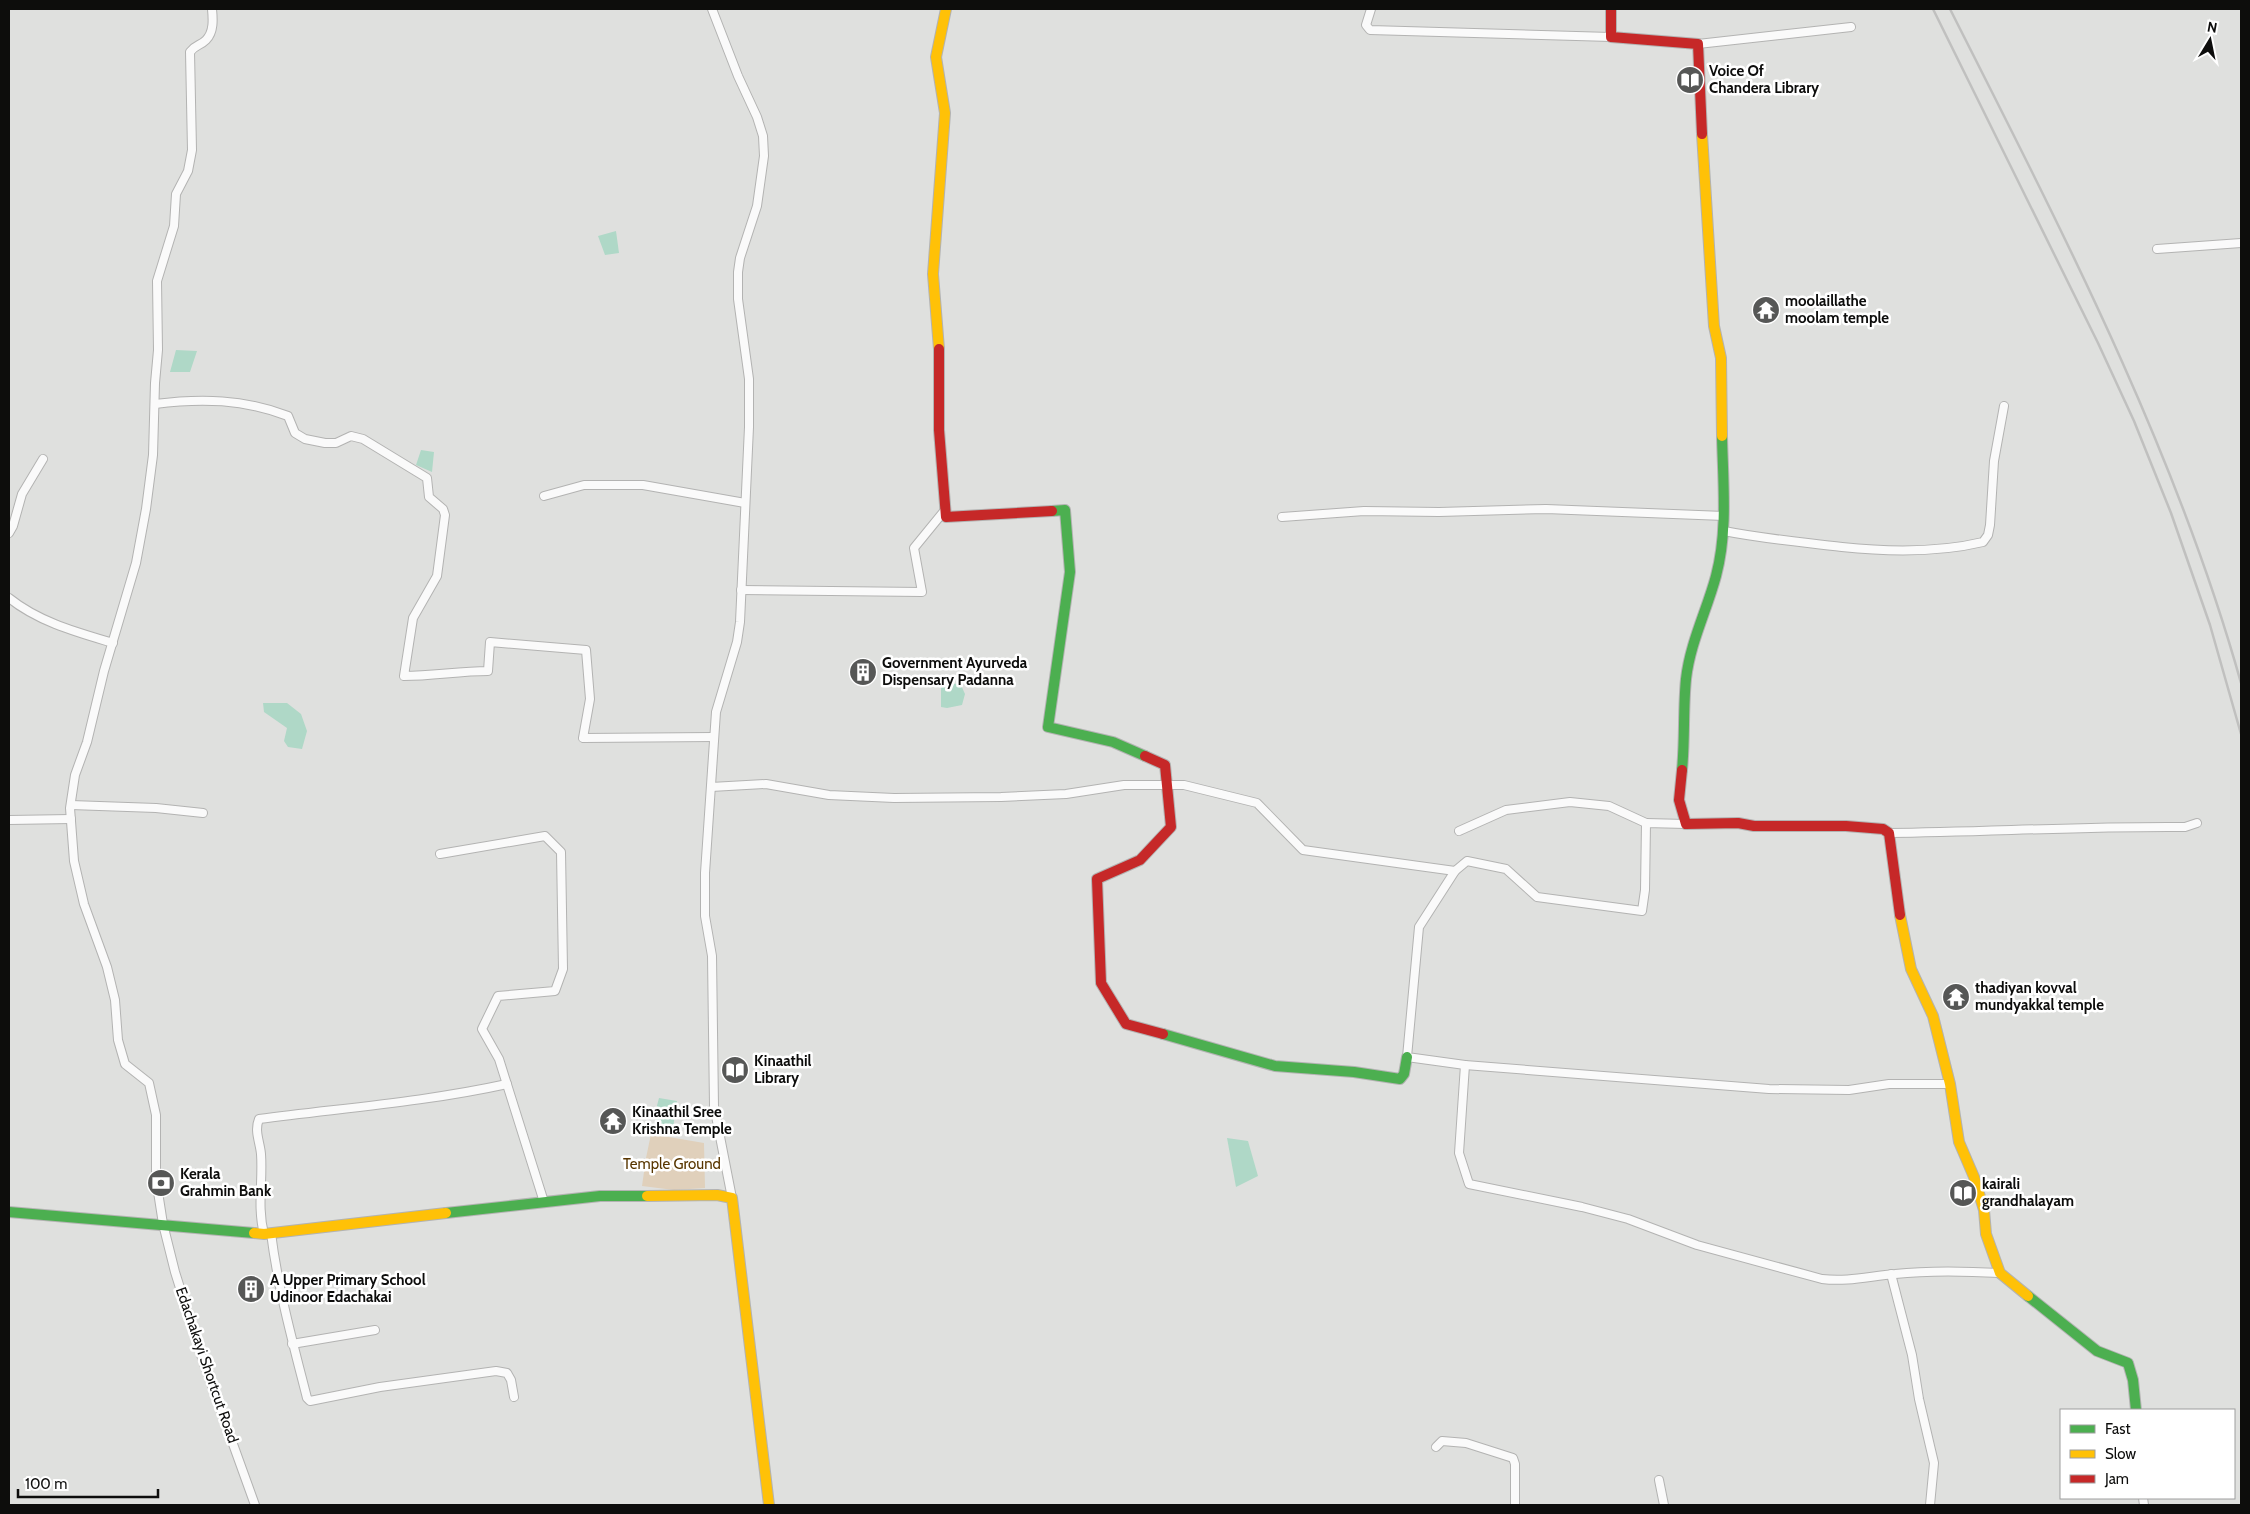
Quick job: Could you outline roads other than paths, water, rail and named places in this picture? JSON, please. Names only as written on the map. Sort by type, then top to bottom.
[{"type":"street","name":"Edachakayi Shortcut Road","points":[[212,9],[211,31],[206,40],[195,45],[190,52],[192,150],[188,171],[176,194],[174,226],[157,281],[156,306],[159,322],[153,454],[146,509],[136,563],[92,724],[75,775],[70,806],[74,861],[84,904],[107,967],[115,1000],[118,1040],[125,1064],[149,1083],[156,1115],[156,1179],[163,1224],[203,1361],[255,1505]]},
{"type":"street","points":[[712,9],[738,76],[757,118],[762,136],[764,156],[757,206],[740,258],[738,272],[738,299],[749,379],[749,427],[740,622],[737,642],[716,712],[705,873],[705,916],[712,956],[714,1106],[732,1198],[768,1505]]},
{"type":"street","points":[[946,9],[936,57],[945,113],[933,274],[939,341],[938,430],[946,517],[1065,510],[1070,572],[1048,727],[1113,742],[1164,765],[1171,827],[1140,860],[1097,879],[1101,982],[1126,1024],[1275,1066],[1354,1072],[1400,1079],[1404,1074],[1407,1058],[1419,927],[1455,871],[1467,861],[1506,869],[1537,897],[1642,911],[1645,890],[1646,823]]},
{"type":"street","points":[[1371,9],[1366,25],[1370,30],[1611,38],[1698,44],[1851,27]]},
{"type":"street","points":[[1611,9],[1611,38]]},
{"type":"street","points":[[1686,824],[1679,800],[1685,740],[1686,678],[1697,632],[1716,576],[1724,531],[1721,358],[1713,316],[1698,44]]},
{"type":"street","points":[[2157,249],[2241,243]]},
{"type":"street","points":[[155,404],[186,400],[218,400],[264,407],[288,416],[295,433],[305,439],[325,443],[336,443],[351,436],[363,439],[381,448],[427,478],[429,498],[443,509],[444,515],[437,576],[413,618],[404,676],[432,676],[468,671],[488,671],[490,642],[586,650],[590,699],[583,738],[714,737]]},
{"type":"street","points":[[1724,531],[1775,540],[1872,550],[1929,550],[1983,542],[1988,535],[1990,525],[1994,460],[2004,406]]},
{"type":"street","points":[[9,532],[13,526],[22,494],[43,459]]},
{"type":"street","points":[[544,496],[584,485],[643,485],[745,503]]},
{"type":"street","points":[[741,590],[922,592],[914,548],[945,510]]},
{"type":"street","points":[[1282,517],[1364,511],[1546,510],[1593,510],[1724,516]]},
{"type":"street","points":[[9,598],[49,623],[113,643]]},
{"type":"street","points":[[711,787],[766,784],[829,795],[894,798],[1066,794],[1124,786],[1184,785],[1257,802],[1303,850],[1455,871]]},
{"type":"street","points":[[1459,831],[1506,810],[1570,802],[1609,806],[1646,823],[1846,826],[1883,829],[1889,833],[1956,832],[2074,826],[2185,827],[2197,823]]},
{"type":"street","points":[[70,806],[156,808],[203,813]]},
{"type":"street","points":[[9,820],[71,819]]},
{"type":"street","points":[[1889,833],[1896,875],[1900,918],[1911,969],[1933,1016],[1950,1084],[1959,1142],[1974,1177],[1984,1210],[1986,1234],[2000,1273],[2097,1351],[2128,1363],[2133,1380],[2136,1409]]},
{"type":"street","points":[[440,854],[545,836],[562,852],[563,969],[555,991],[498,996],[482,1029],[498,1059],[507,1084],[544,1202]]},
{"type":"street","points":[[1407,1058],[1465,1065],[1769,1089],[1849,1090],[1889,1084],[1950,1084]]},
{"type":"street","points":[[1465,1065],[1459,1153],[1469,1184],[1582,1207],[1628,1219],[1698,1244],[1822,1279],[1838,1281],[1858,1280],[1891,1274],[1952,1270],[2000,1273]]},
{"type":"street","points":[[507,1084],[391,1105],[259,1119],[257,1126],[261,1155],[261,1222],[267,1233],[292,1344],[307,1398],[310,1400],[380,1387],[496,1371],[507,1373],[511,1380],[514,1397]]},
{"type":"street","points":[[9,1212],[267,1233],[600,1196],[717,1195],[732,1198]]},
{"type":"street","points":[[1891,1274],[1912,1355],[1919,1398],[1934,1463],[1930,1505]]},
{"type":"street","points":[[292,1344],[375,1330]]},
{"type":"street","points":[[1436,1447],[1442,1441],[1466,1443],[1513,1458],[1515,1464],[1515,1505]]},
{"type":"street","points":[[1659,1480],[1664,1505]]},
{"type":"railway","points":[[1933,9],[2098,343],[2134,421],[2171,513],[2210,625],[2241,734]]},
{"type":"railway","points":[[1950,9],[2073,256],[2149,424],[2183,509],[2214,595],[2241,683]]},
{"type":"place","name":"Voice Of Chandera Library","points":[[1690,80]]},
{"type":"place","name":"moolaillathe moolam temple","points":[[1766,310]]},
{"type":"place","name":"Government Ayurveda Dispensary Padanna","points":[[863,672]]},
{"type":"place","name":"thadiyan kovval mundyakkal temple","points":[[1956,997]]},
{"type":"place","name":"Kinaathil Library","points":[[735,1070]]},
{"type":"place","name":"Kinaathil Sree Krishna Temple","points":[[613,1121]]},
{"type":"place","name":"Kerala Grahmin Bank","points":[[161,1183]]},
{"type":"place","name":"kairali grandhalayam","points":[[1963,1193]]},
{"type":"place","name":"A Upper Primary School Udinoor Edachakai","points":[[251,1289]]},
{"type":"park label","name":"Temple Ground","points":[[672,1164]]}]
